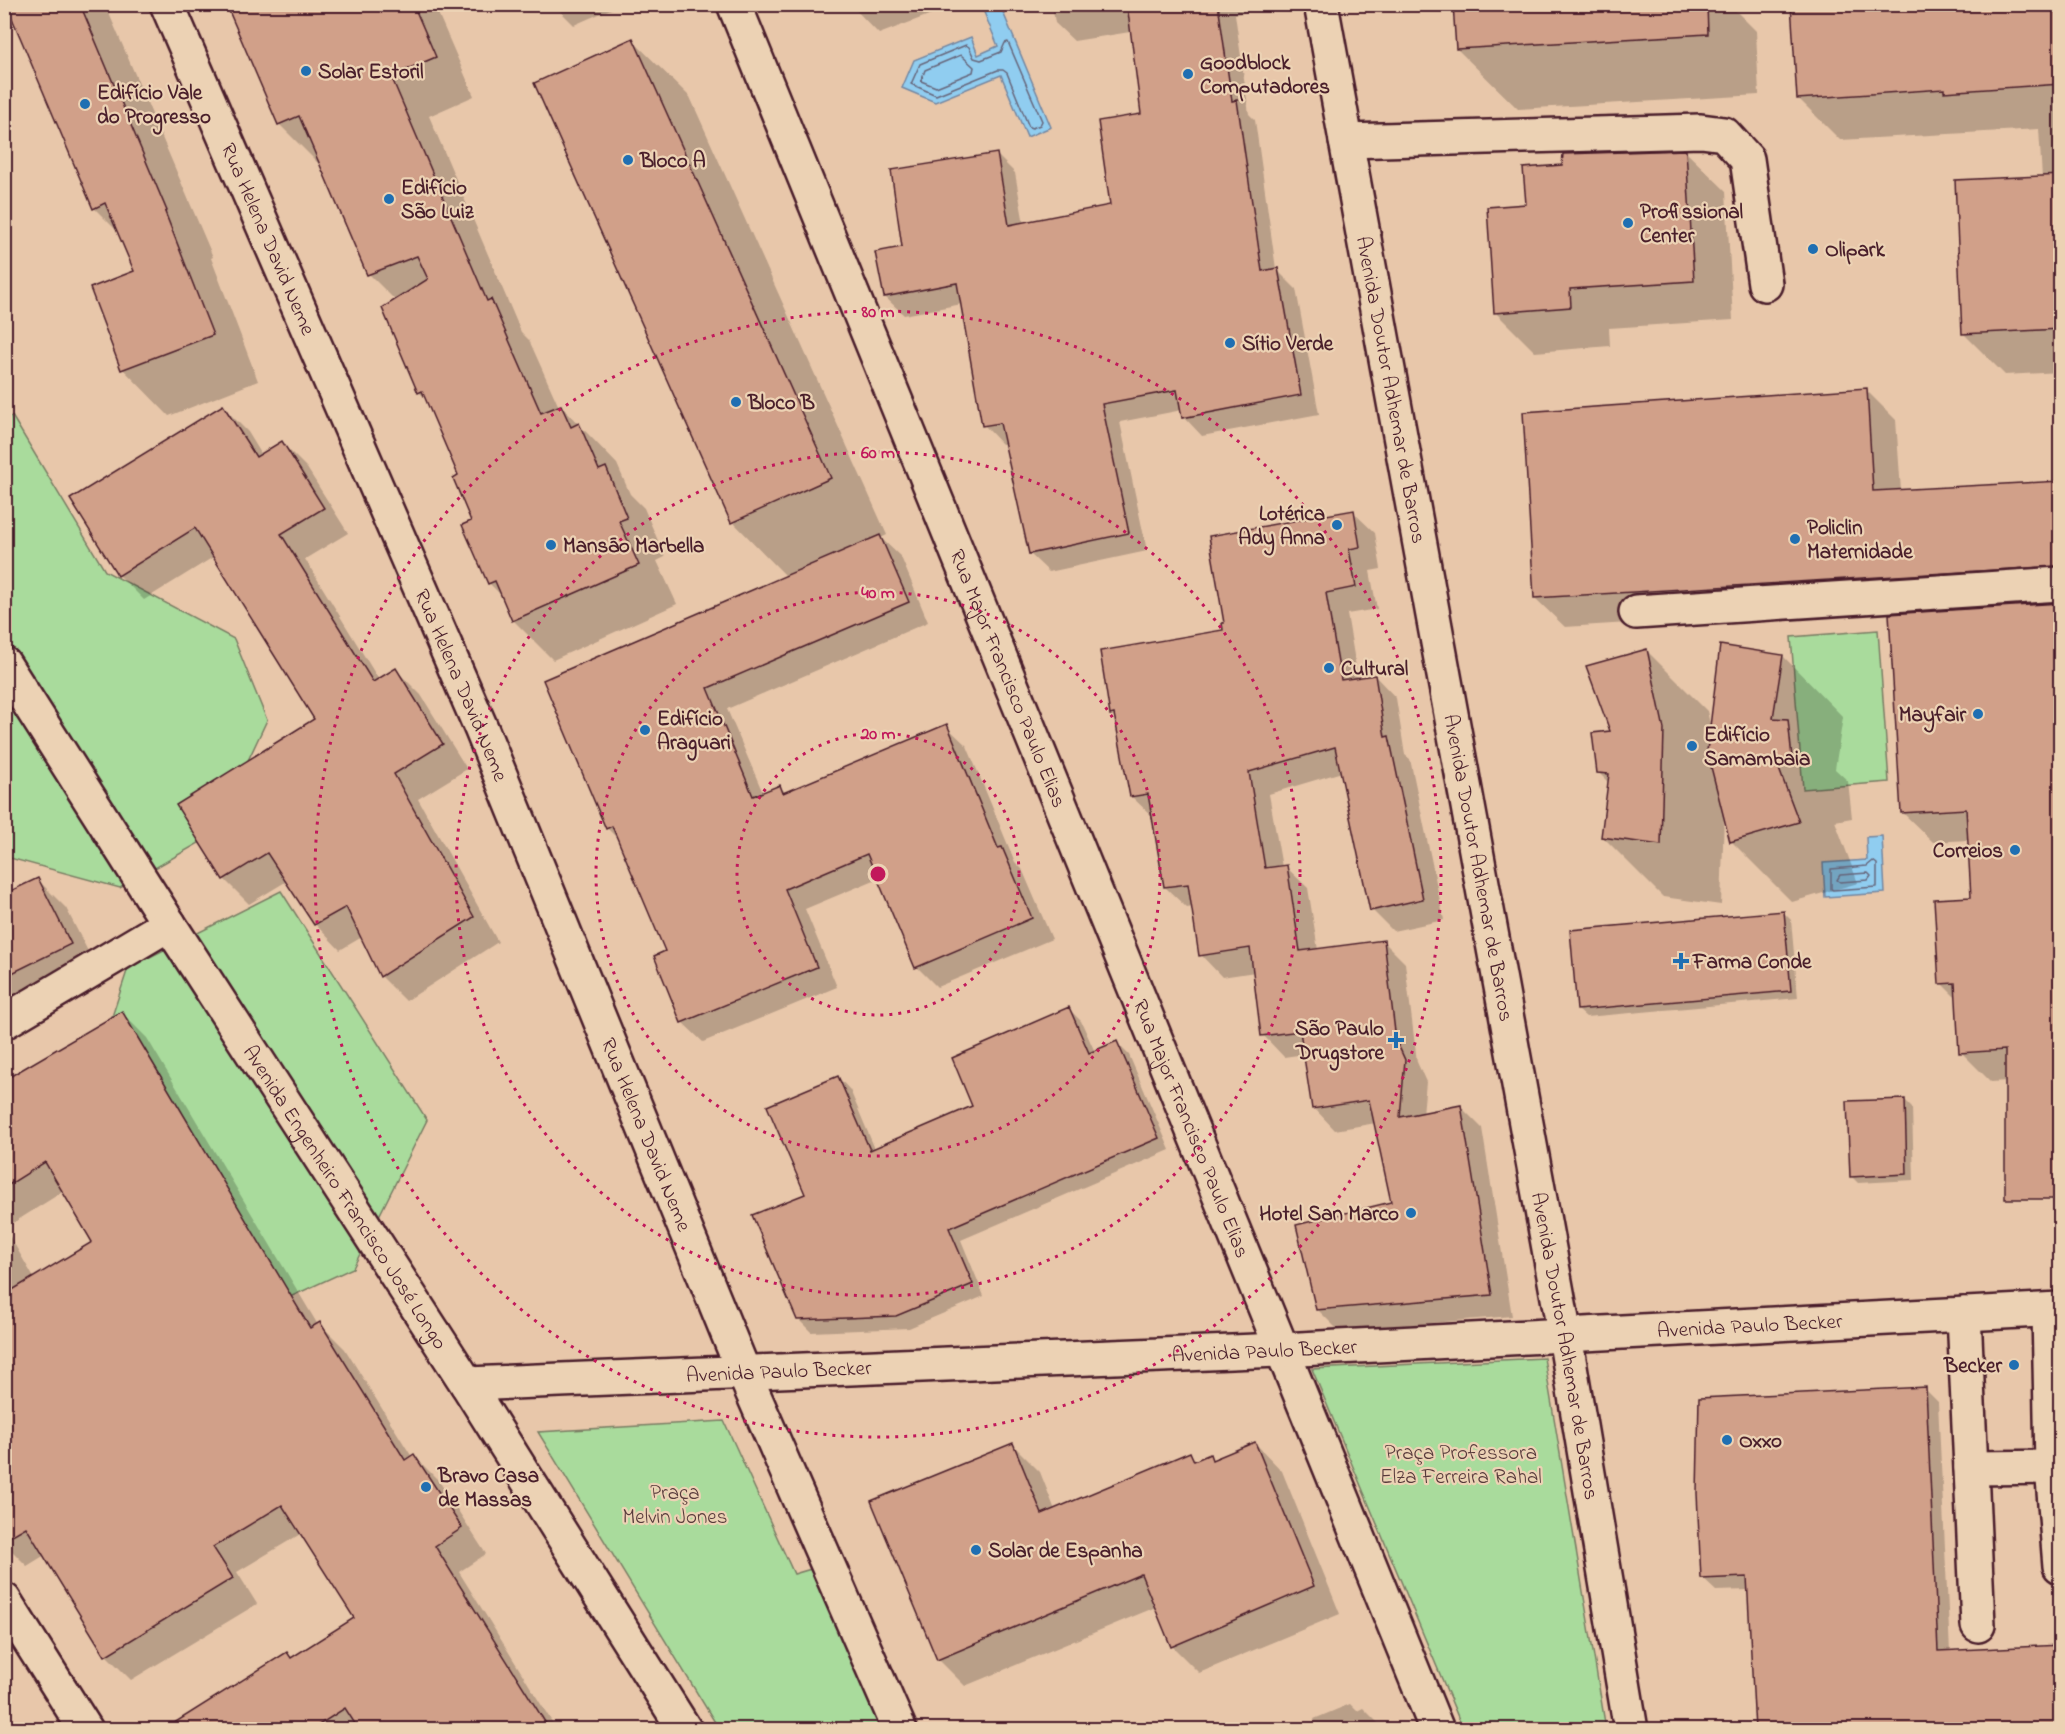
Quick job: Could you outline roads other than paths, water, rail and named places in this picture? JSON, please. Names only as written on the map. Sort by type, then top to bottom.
[{"type":"street","name":"Rua Helena David Neme","points":[[167,4],[481,728],[744,1373]]},
{"type":"street","name":"Rua Major Francisco Paulo Elias","points":[[734,4],[1281,1350]]},
{"type":"street","name":"Avenida Doutor Adhemar de Barros","points":[[1321,4],[1565,1336],[1632,1730]]},
{"type":"street","points":[[1346,141],[1701,131],[1724,134],[1747,159],[1765,284]]},
{"type":"street","points":[[1636,612],[2061,584]]},
{"type":"street","name":"Avenida Engenheiro Francisco José Longo","points":[[4,664],[168,924],[467,1384],[685,1730]]},
{"type":"street","points":[[4,1022],[168,924]]},
{"type":"street","name":"Avenida Paulo Becker","points":[[467,1384],[1281,1350],[2055,1309]]},
{"type":"street","points":[[2055,1309],[2052,1467],[2061,1566]]},
{"type":"street","points":[[1964,1314],[1978,1625]]},
{"type":"street","points":[[1281,1350],[1437,1730]]},
{"type":"street","points":[[744,1373],[900,1730]]},
{"type":"street","points":[[1971,1468],[2052,1467]]},
{"type":"street","points":[[4,1600],[86,1730]]},
{"type":"water","points":[[981,5],[1000,5],[1051,127],[1027,137],[1001,75],[935,102],[902,88],[914,60],[971,37],[978,55],[998,46]]},
{"type":"water","points":[[1882,836],[1885,893],[1825,897],[1823,863],[1867,860],[1866,837]]},
{"type":"place","name":"Solar Estoril","points":[[306,71]]},
{"type":"place","name":"Goodblock Computadores","points":[[1188,74]]},
{"type":"place","name":"Edifício Vale do Progresso","points":[[85,104]]},
{"type":"place","name":"Bloco A","points":[[628,160]]},
{"type":"place","name":"Edifício São Luiz","points":[[389,199]]},
{"type":"place","name":"Profissional Center","points":[[1628,223]]},
{"type":"place","name":"Olipark","points":[[1813,249]]},
{"type":"place","name":"Sítio Verde","points":[[1230,343]]},
{"type":"place","name":"Bloco B","points":[[736,402]]},
{"type":"place","name":"Lotérica Ady Anna","points":[[1337,525]]},
{"type":"place","name":"Policlin Maternidade","points":[[1795,539]]},
{"type":"place","name":"Mansāo Marbella","points":[[551,545]]},
{"type":"place","name":"Cultural","points":[[1329,668]]},
{"type":"place","name":"Mayfair","points":[[1978,714]]},
{"type":"place","name":"Edifício Araguari","points":[[645,730]]},
{"type":"place","name":"Edifício Samambaia","points":[[1692,746]]},
{"type":"place","name":"Correios","points":[[2015,850]]},
{"type":"place","name":"Farma Conde","points":[[1681,961]]},
{"type":"place","name":"São Paulo Drugstore","points":[[1396,1040]]},
{"type":"place","name":"Hotel San Marco","points":[[1411,1213]]},
{"type":"place","name":"Becker","points":[[2014,1365]]},
{"type":"place","name":"Oxxo","points":[[1727,1440]]},
{"type":"place","name":"Bravo Casa de Massas","points":[[426,1487]]},
{"type":"place","name":"Solar de Espanha","points":[[976,1550]]},
{"type":"park label","name":"Praça Professora Elza Ferreira Rahal","points":[[1461,1464]]},
{"type":"park label","name":"Praça Melvin Jones","points":[[675,1504]]}]
